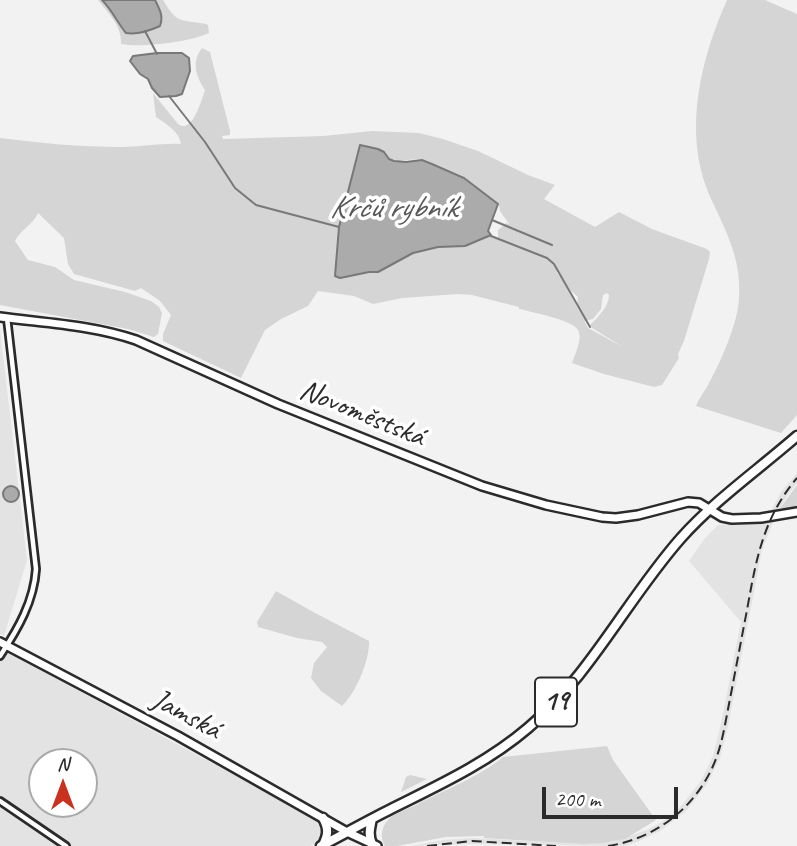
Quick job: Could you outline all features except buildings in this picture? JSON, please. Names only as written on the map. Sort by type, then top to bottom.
[{"type":"main road","name":"19","points":[[322,846],[460,774],[528,728],[582,673],[652,574],[682,537],[797,436]]},
{"type":"main road","points":[[322,846],[328,832],[323,818]]},
{"type":"main road","points":[[372,818],[370,838],[374,845]]},
{"type":"street","name":"Novoměstská","points":[[4,318],[82,327],[136,340],[278,404],[469,481],[546,505],[616,518],[688,502],[699,503],[727,518],[739,520],[797,512]]},
{"type":"street","points":[[0,656],[4,644],[24,615],[32,595],[36,569],[4,318]]},
{"type":"street","name":"Jamská","points":[[4,644],[178,736],[374,845]]},
{"type":"street","points":[[0,801],[66,846]]},
{"type":"shaded area","points":[[98,0],[163,0],[172,14],[180,20],[206,24],[209,33],[166,43],[121,44],[117,26]]},
{"type":"shaded area","points":[[727,0],[765,0],[797,14],[797,415],[781,433],[696,406],[728,342],[736,319],[739,298],[735,256],[708,192],[697,144],[696,119],[703,70]]},
{"type":"shaded area","points":[[202,48],[210,52],[230,131],[230,135],[222,136],[223,139],[323,136],[372,131],[419,133],[478,151],[555,185],[544,199],[595,227],[619,212],[652,229],[707,249],[710,252],[709,259],[678,354],[679,358],[662,385],[654,387],[572,363],[579,342],[575,326],[519,307],[458,294],[402,298],[373,304],[354,296],[318,291],[308,306],[265,330],[241,378],[163,341],[171,315],[160,301],[141,288],[135,291],[74,274],[68,264],[64,238],[38,213],[15,241],[28,260],[55,267],[74,280],[151,301],[162,313],[158,334],[154,337],[128,329],[0,305],[0,138],[106,147],[181,144],[175,132],[156,117],[153,93],[178,124],[183,126],[191,122],[205,90],[196,69]],"holes":[[[360,145],[382,150],[389,158],[398,161],[425,160],[463,176],[499,205],[509,224],[506,223],[498,230],[498,238],[491,235],[465,246],[438,247],[413,253],[378,272],[335,275],[339,227]],[[558,270],[570,290],[578,297],[577,306],[582,316],[557,273]],[[607,293],[609,295],[605,308],[589,326],[623,347],[588,328],[584,321],[593,319],[601,309],[603,295]]]},
{"type":"shaded area","points":[[0,329],[27,560],[4,636],[0,634]]},
{"type":"shaded area","points":[[797,473],[797,483],[775,517],[762,550],[720,758],[707,784],[686,811],[660,831],[624,846],[411,846],[472,838],[582,844],[613,842],[647,830],[665,820],[681,806],[701,781],[713,756],[741,622],[689,561],[718,525],[766,521],[781,492]]},
{"type":"shaded area","points":[[797,485],[797,508],[782,511],[781,507]]},
{"type":"shaded area","points":[[276,591],[369,641],[361,675],[342,706],[321,691],[311,678],[314,663],[327,647],[322,642],[258,627],[257,622]]},
{"type":"shaded area","points":[[0,648],[317,820],[323,831],[317,843],[310,846],[0,846]]},
{"type":"shaded area","points":[[607,746],[613,760],[656,820],[625,839],[582,844],[483,838],[485,836],[446,837],[397,846],[385,846],[383,842],[384,827],[391,817],[473,777],[503,757]]},
{"type":"shaded area","points":[[410,775],[427,779],[401,792],[406,777]]},
{"type":"water","points":[[102,0],[155,0],[161,15],[160,26],[143,32],[126,33]]},
{"type":"water","points":[[182,53],[189,58],[190,71],[182,94],[160,97],[148,79],[140,74],[130,61],[133,56]]},
{"type":"water","name":"Krčů rybník","points":[[360,145],[378,149],[394,161],[422,160],[464,178],[498,204],[488,231],[491,235],[465,246],[438,247],[413,253],[378,272],[340,278],[335,276],[339,227]]},
{"type":"water","points":[[11,486],[19,494],[11,502],[3,494]]},
{"type":"waterway","points":[[145,31],[157,54]]},
{"type":"waterway","points":[[169,96],[205,142],[235,188],[256,205],[339,227]]},
{"type":"waterway","points":[[492,220],[552,245]]},
{"type":"waterway","points":[[491,236],[547,258],[554,264],[590,327]]},
{"type":"railway","points":[[608,846],[641,837],[671,820],[695,796],[713,766],[723,735],[763,540],[776,508],[797,478]]},
{"type":"railway","points":[[427,846],[472,841],[556,846]]}]
